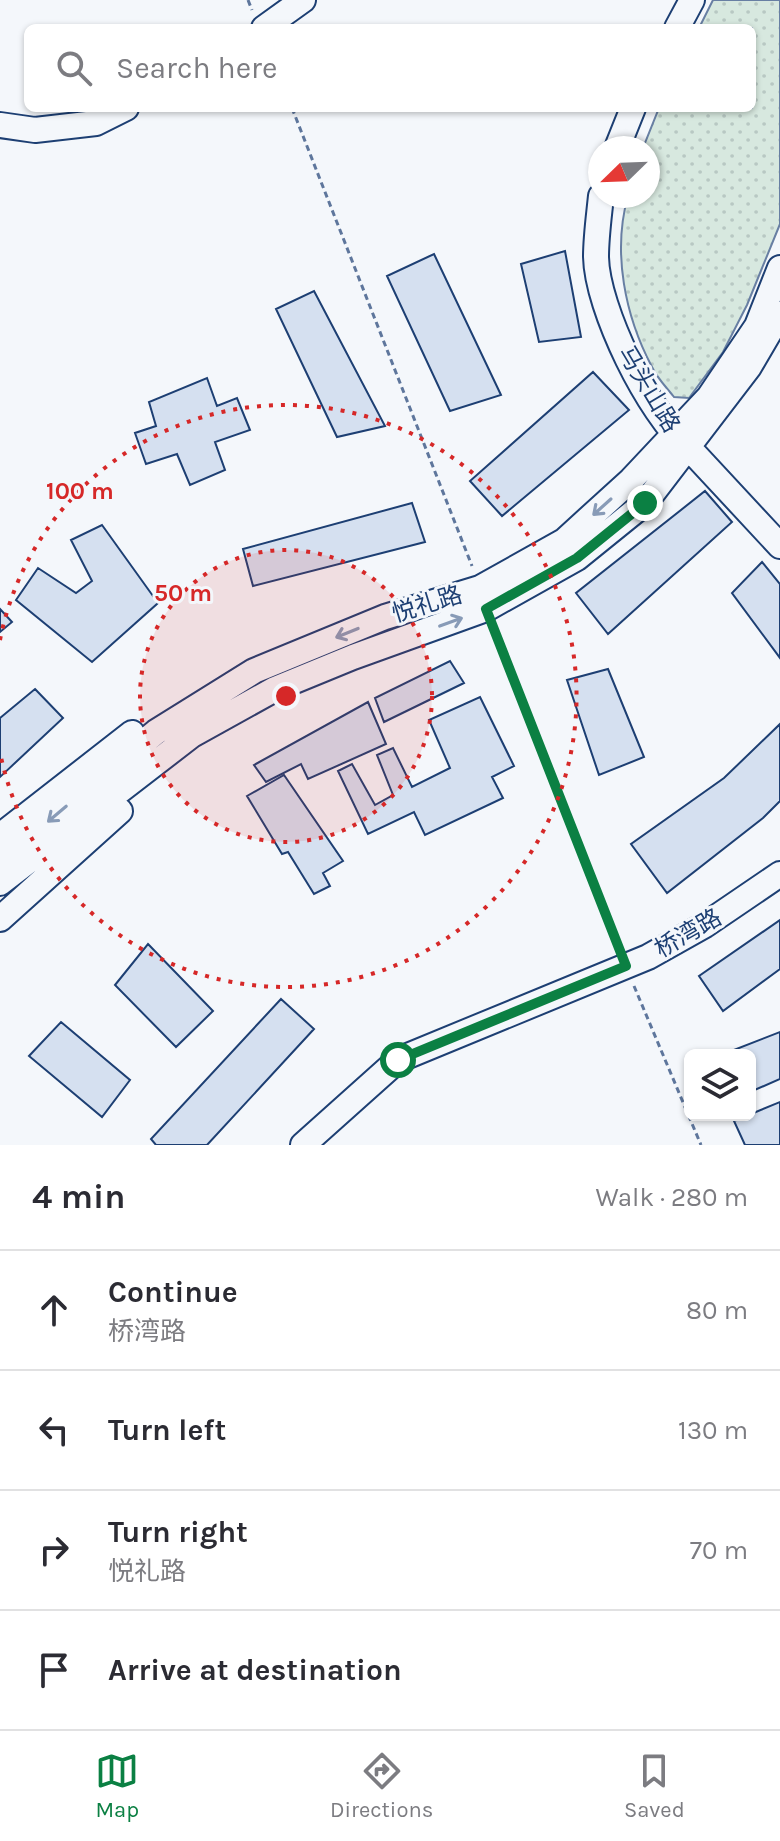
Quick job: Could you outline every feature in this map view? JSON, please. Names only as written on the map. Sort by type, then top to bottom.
[{"type":"main road","points":[[270,24],[303,0]]},
{"type":"main road","points":[[679,24],[692,0]]},
{"type":"main road","points":[[0,125],[35,130],[96,123],[118,112]]},
{"type":"main road","points":[[622,136],[631,112]]},
{"type":"main road","name":"马头山路","points":[[600,208],[596,259],[608,314],[632,367],[681,441],[780,546]]},
{"type":"main road","name":"悦礼路","points":[[0,883],[192,735],[275,689],[577,558],[645,503],[681,441],[757,326],[780,268]]},
{"type":"main road","name":"悦礼路","points":[[681,441],[749,367],[780,314]]},
{"type":"main road","name":"悦礼路","points":[[0,864],[156,732],[254,671],[385,617],[483,598]]},
{"type":"main road","points":[[0,919],[99,827],[210,742],[353,657]]},
{"type":"main road","points":[[0,836],[99,756],[196,687],[272,663]]},
{"type":"main road","name":"桥湾路","points":[[303,1145],[398,1060],[648,957],[705,925],[780,874]]},
{"type":"path","points":[[294,112],[626,966],[701,1145]]},
{"type":"shaded area","points":[[713,0],[780,0],[780,224],[747,305],[723,352],[689,398],[674,397],[652,367],[628,305],[621,261],[623,217],[625,208],[660,208],[660,136],[648,136],[657,112],[756,112],[756,24],[701,24]]},
{"type":"building","points":[[565,251],[581,337],[539,342],[521,264]]},
{"type":"building","points":[[434,254],[501,395],[450,411],[387,276]]},
{"type":"building","points":[[314,291],[385,426],[337,437],[276,309]]},
{"type":"building","points":[[593,372],[629,410],[502,516],[470,481]]},
{"type":"building","points":[[207,378],[217,406],[237,398],[250,430],[215,442],[225,470],[190,485],[177,454],[146,464],[135,433],[156,426],[149,402]]},
{"type":"building","points":[[705,491],[732,522],[608,634],[576,593]]},
{"type":"building","points":[[412,503],[425,542],[253,586],[243,549]]},
{"type":"building","points":[[102,525],[158,603],[92,662],[16,600],[38,568],[76,593],[92,581],[71,540]]},
{"type":"building","points":[[762,562],[780,584],[780,658],[732,593]]},
{"type":"building","points":[[0,609],[12,622],[0,632]]},
{"type":"building","points":[[450,661],[464,683],[384,722],[375,698]]},
{"type":"building","points":[[608,669],[644,757],[599,775],[567,680]]},
{"type":"building","points":[[35,689],[63,718],[0,777],[0,718]]},
{"type":"building","points":[[480,697],[514,766],[492,777],[503,798],[425,835],[414,812],[368,834],[338,771],[352,764],[375,805],[393,795],[377,755],[393,748],[412,787],[450,768],[429,720]]},
{"type":"building","points":[[368,702],[386,744],[308,779],[301,764],[266,782],[254,765]]},
{"type":"building","points":[[780,724],[780,801],[763,818],[667,893],[631,844],[724,778]]},
{"type":"building","points":[[284,775],[343,861],[323,873],[330,886],[314,894],[288,852],[282,854],[247,796]]},
{"type":"building","points":[[780,920],[780,969],[723,1011],[699,976]]},
{"type":"building","points":[[148,944],[213,1011],[176,1047],[115,985]]},
{"type":"building","points":[[281,999],[314,1029],[207,1145],[156,1145],[151,1139]]},
{"type":"building","points":[[61,1022],[130,1080],[102,1117],[29,1056]]},
{"type":"building","points":[[780,1032],[780,1079],[756,1089],[756,1049],[736,1049]]},
{"type":"building","points":[[780,1102],[780,1145],[745,1145],[734,1121],[756,1121],[756,1112]]},
{"type":"route","points":[[398,1060],[626,966],[486,609],[577,558],[645,503]]}]
